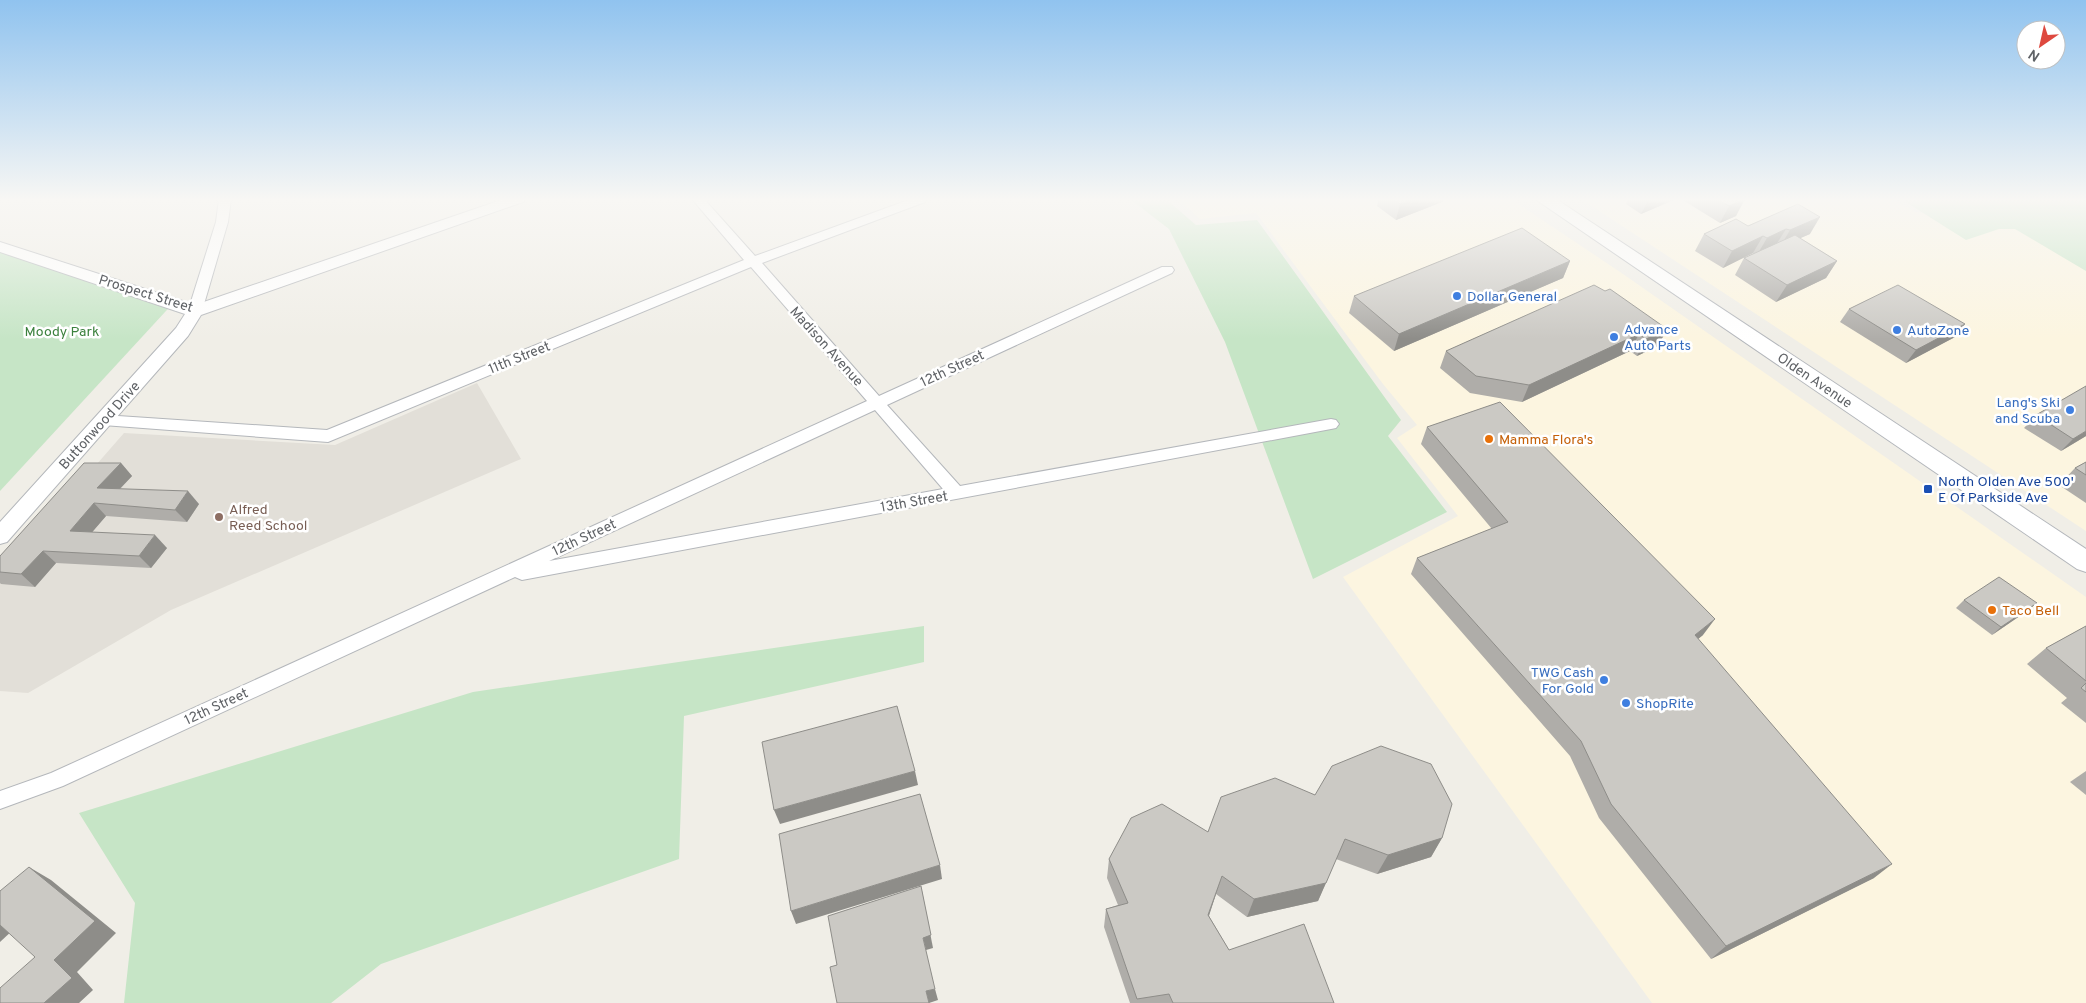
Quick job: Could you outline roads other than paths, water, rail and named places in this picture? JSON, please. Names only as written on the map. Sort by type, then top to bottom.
[{"type":"main road","name":"Olden Avenue","points":[[1614,246],[2086,562]]},
{"type":"street","points":[[195,311],[215,246]]},
{"type":"street","name":"Prospect Street","points":[[0,247],[195,311],[383,246]]},
{"type":"street","name":"Madison Avenue","points":[[738,246],[956,493]]},
{"type":"street","name":"11th Street","points":[[103,420],[328,436],[796,246]]},
{"type":"street","name":"12th Street","points":[[0,800],[56,780],[1167,270]]},
{"type":"street","name":"Buttonwood Drive","points":[[0,536],[182,332],[195,311]]},
{"type":"street","name":"13th Street","points":[[497,578],[1331,424]]},
{"type":"place","name":"Dollar General","points":[[1457,296]]},
{"type":"place","name":"AutoZone","points":[[1897,330]]},
{"type":"place","name":"Advance Auto Parts","points":[[1614,337]]},
{"type":"place","name":"Lang's Ski and Scuba","points":[[2070,410]]},
{"type":"place","name":"Mamma Flora's","points":[[1489,439]]},
{"type":"place","name":"North Olden Ave 500' E Of Parkside Ave","points":[[1928,489]]},
{"type":"place","name":"Alfred Reed School","points":[[219,517]]},
{"type":"place","name":"Taco Bell","points":[[1992,610]]},
{"type":"place","name":"TWG Cash For Gold","points":[[1604,680]]},
{"type":"place","name":"ShopRite","points":[[1626,703]]},
{"type":"park label","name":"Moody Park","points":[[62,331]]}]
